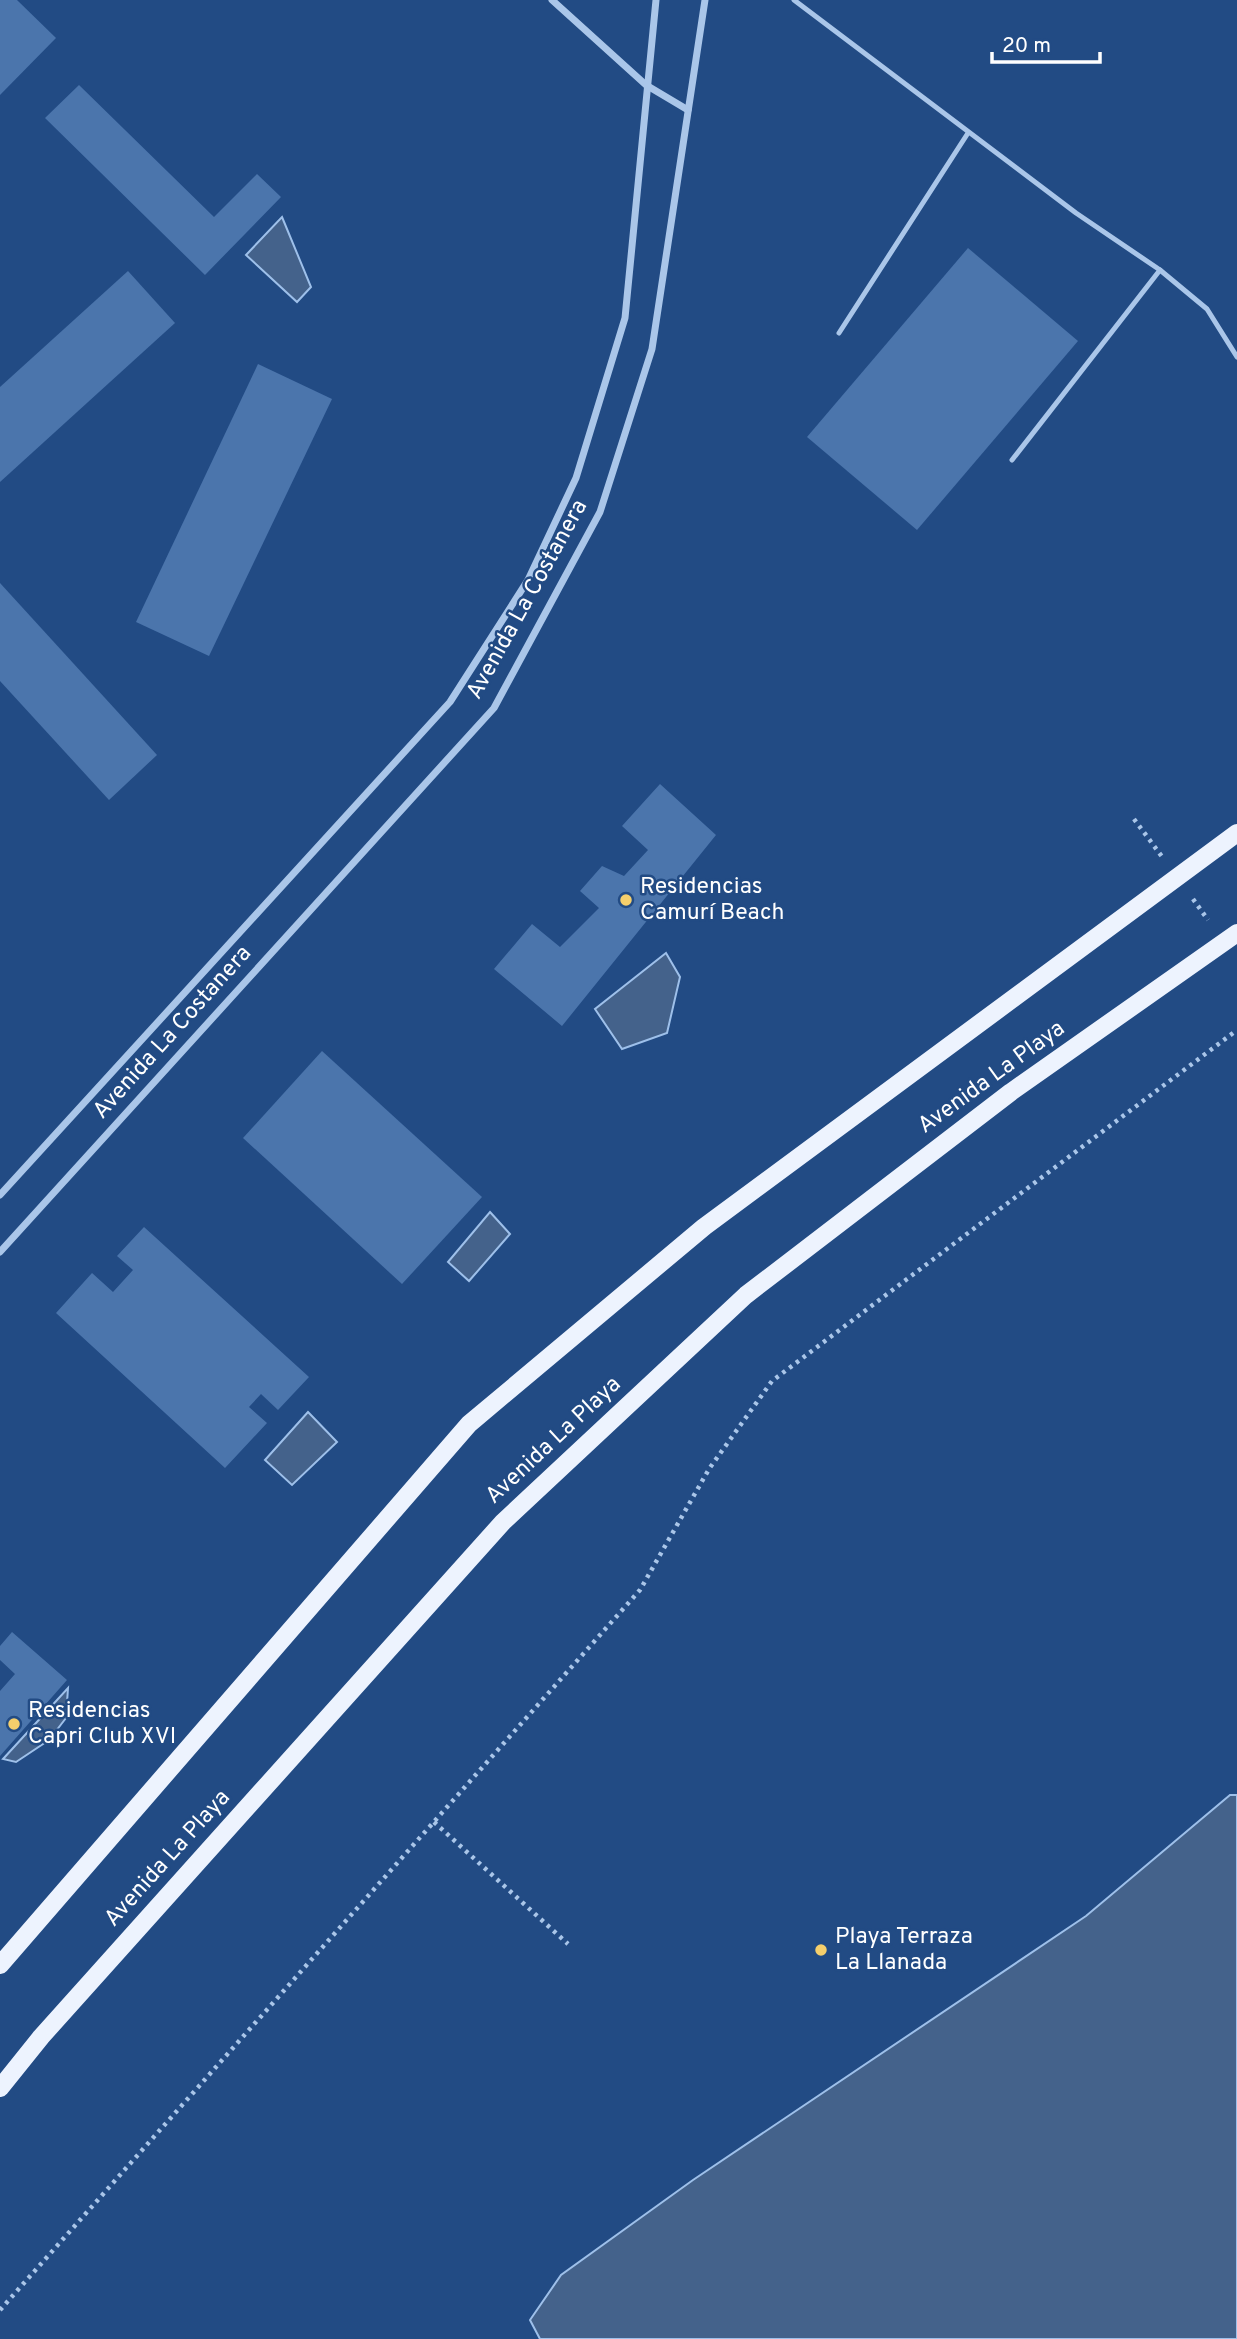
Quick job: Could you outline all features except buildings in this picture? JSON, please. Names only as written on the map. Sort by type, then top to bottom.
[{"type":"main road","points":[[0,1965],[469,1424],[704,1227],[1237,833]]},
{"type":"main road","name":"Avenida La Playa","points":[[0,2088],[51,2027],[503,1522],[735,1305],[1011,1092],[1237,933]]},
{"type":"street","points":[[552,0],[646,85],[688,110]]},
{"type":"street","name":"Avenida La Costanera","points":[[0,1195],[450,702],[528,580],[576,478],[625,318],[656,0]]},
{"type":"street","name":"Avenida La Costanera","points":[[0,1252],[494,708],[600,512],[652,349],[705,0]]},
{"type":"lane","points":[[794,0],[1076,213],[1160,270],[1207,309],[1237,357]]},
{"type":"lane","points":[[839,333],[968,133]]},
{"type":"lane","points":[[1012,460],[1160,270]]},
{"type":"path","points":[[0,2310],[640,1590],[709,1469],[772,1381],[1237,1030]]},
{"type":"path","points":[[434,1822],[568,1944]]},
{"type":"water","points":[[282,217],[311,287],[297,302],[246,255]]},
{"type":"water","points":[[666,953],[680,977],[667,1033],[622,1049],[595,1009]]},
{"type":"water","points":[[490,1212],[510,1234],[469,1281],[448,1262]]},
{"type":"water","points":[[308,1412],[337,1442],[292,1485],[265,1460]]},
{"type":"water","points":[[68,1688],[66,1718],[49,1740],[16,1762],[3,1759]]},
{"type":"water","points":[[1230,1795],[1237,1795],[1237,2339],[540,2339],[530,2320],[561,2275],[693,2180],[1086,1916]]},
{"type":"place","name":"Residencias Camurí Beach","points":[[626,900]]},
{"type":"place","name":"Residencias Capri Club XVI","points":[[14,1724]]},
{"type":"place","name":"Playa Terraza La Llanada","points":[[821,1950]]}]
